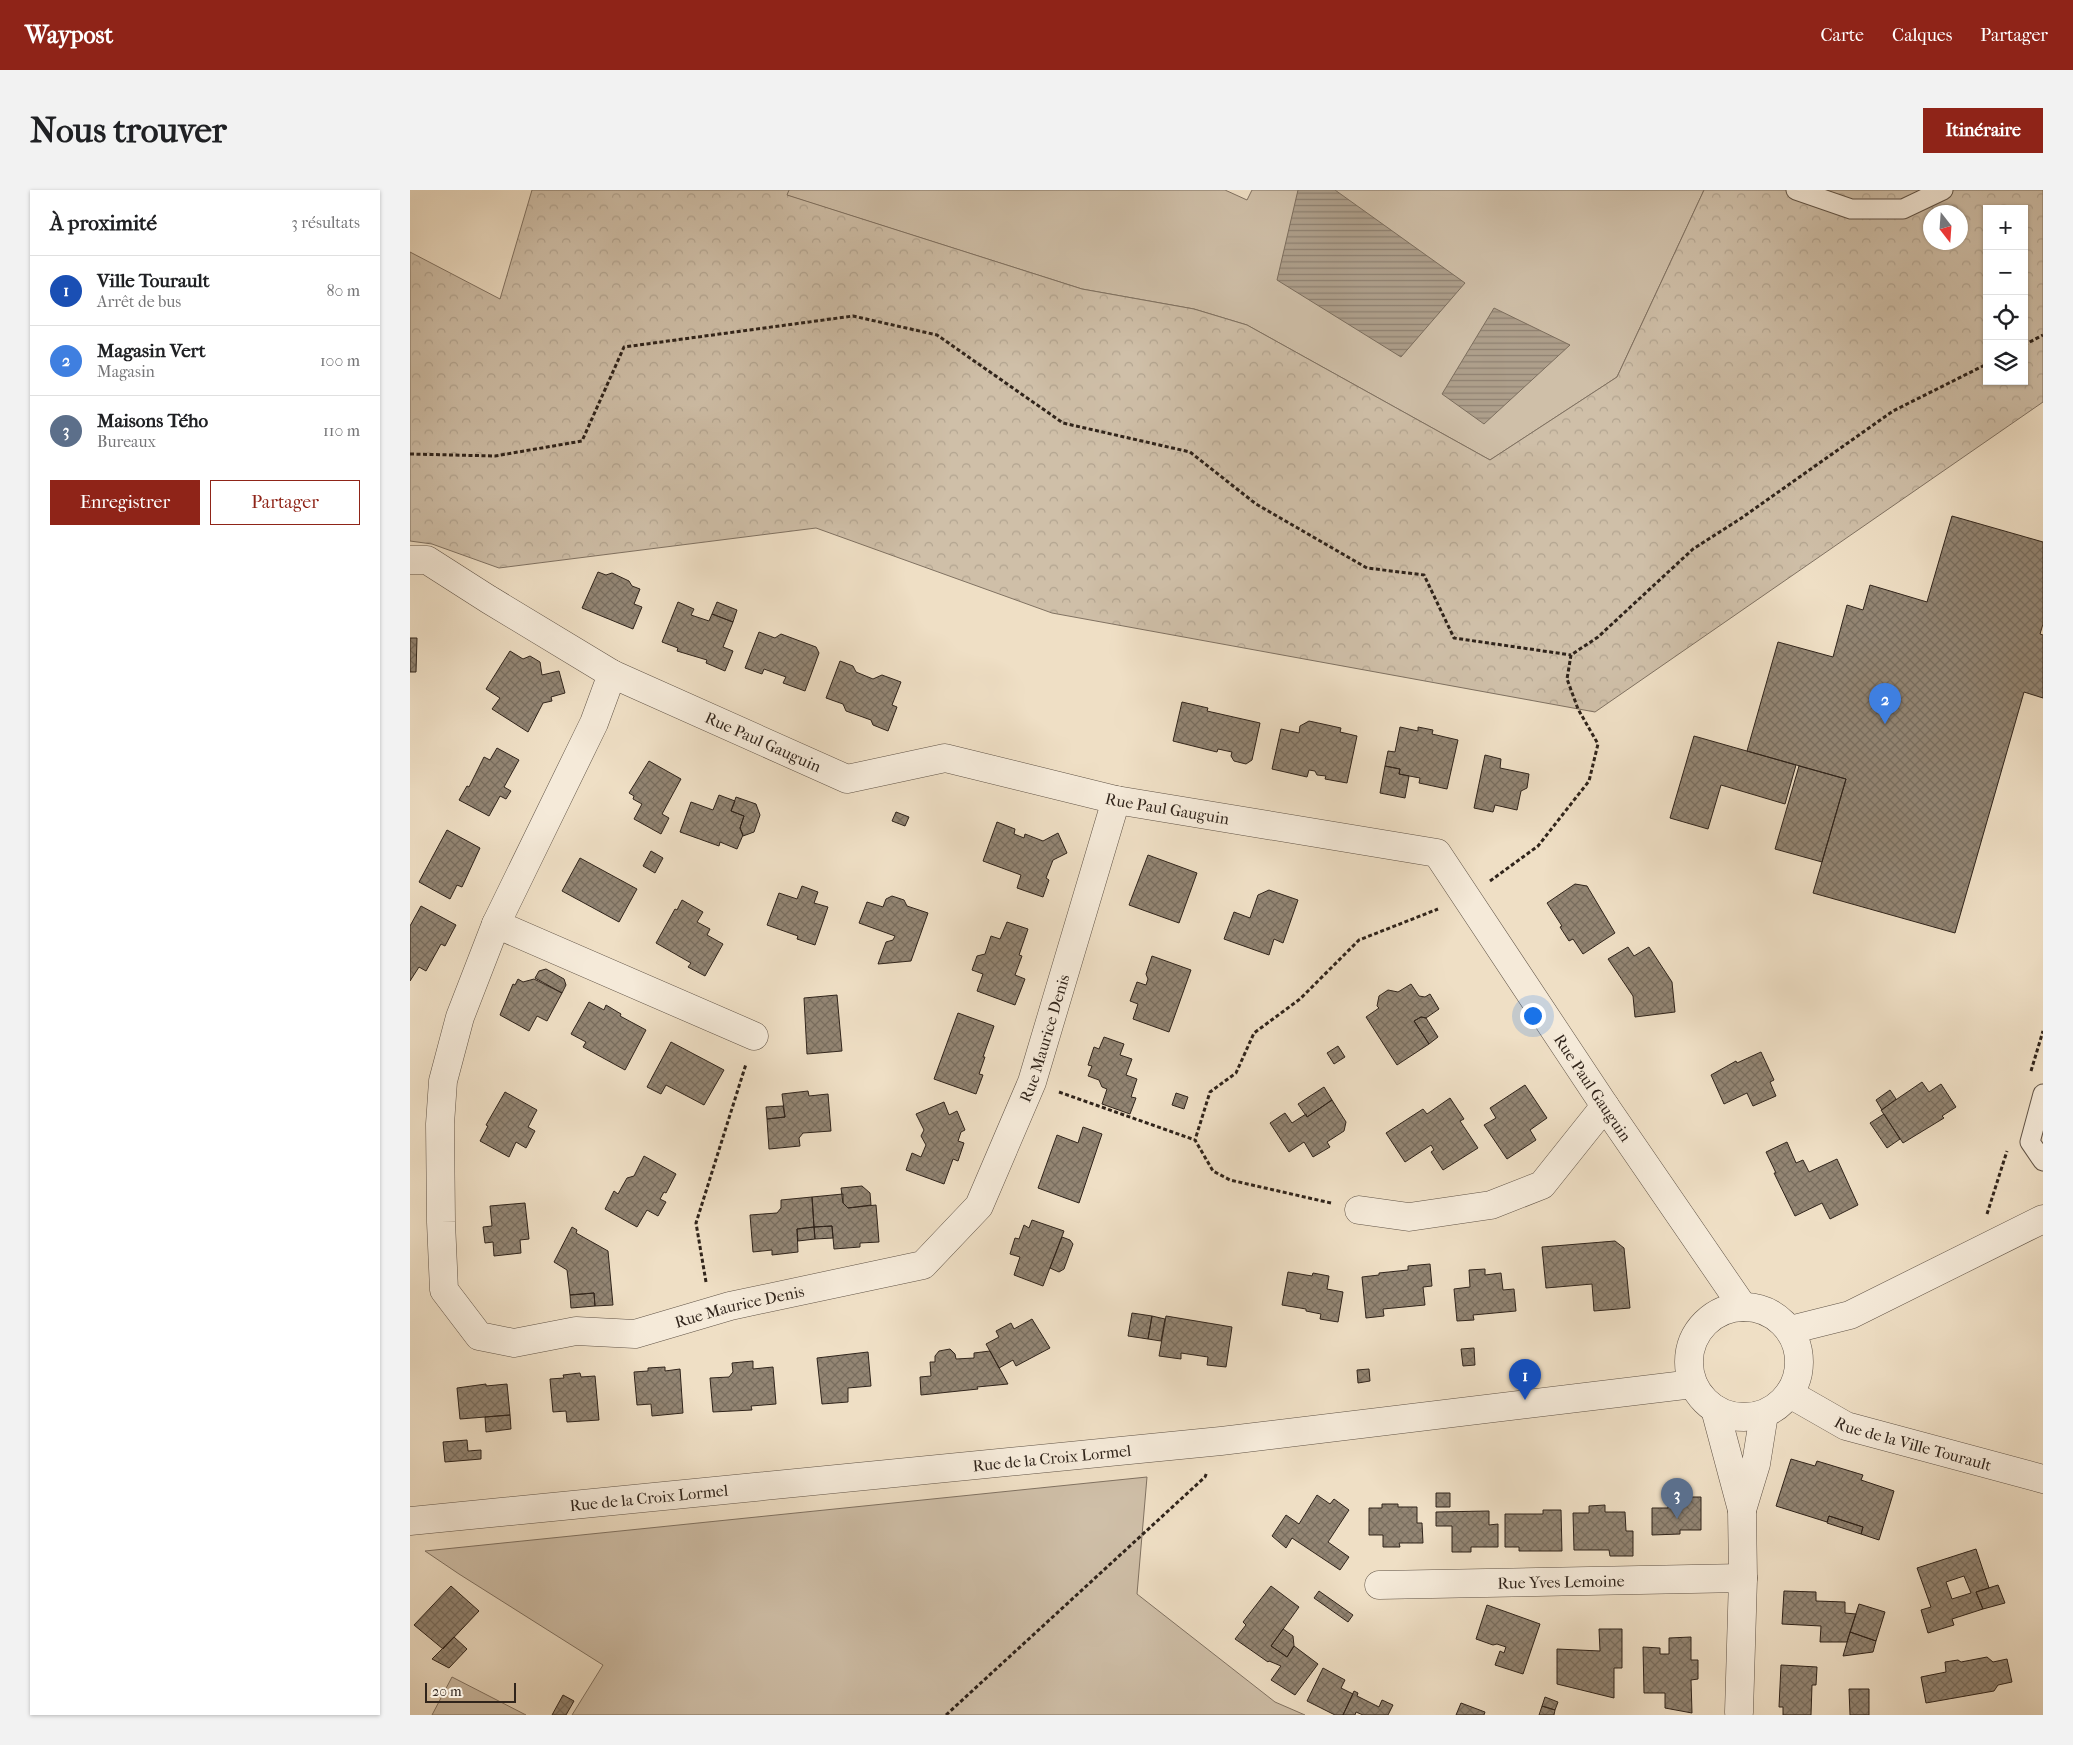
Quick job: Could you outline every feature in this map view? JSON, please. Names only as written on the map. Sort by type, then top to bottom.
[{"type":"street","name":"Rue Paul Gauguin","points":[[410,560],[427,560],[612,674],[847,779],[945,758],[1116,800],[1437,853],[1605,1106],[1743,1307]]},
{"type":"street","name":"Rue Maurice Denis","points":[[612,674],[594,723],[496,924],[460,1017],[443,1080],[440,1124],[444,1290],[479,1336],[514,1343],[576,1331],[635,1334],[730,1306],[923,1265],[979,1206],[1032,1082],[1116,800]]},
{"type":"street","points":[[496,924],[754,1036]]},
{"type":"street","points":[[1359,1210],[1409,1217],[1491,1205],[1542,1185],[1605,1106]]},
{"type":"street","points":[[1790,1330],[1850,1315],[2043,1219]]},
{"type":"street","points":[[1743,1307],[1761,1309],[1777,1317],[1790,1330],[1797,1345],[1800,1361],[1798,1379],[1790,1394],[1779,1406],[1764,1414],[1747,1418],[1730,1416],[1715,1409],[1702,1398],[1693,1384],[1689,1366],[1690,1349],[1698,1332],[1710,1319],[1725,1310],[1743,1307]]},
{"type":"street","name":"Rue de la Croix Lormel","points":[[410,1521],[1221,1441],[1693,1384]]},
{"type":"street","name":"Rue de la Ville Tourault","points":[[1790,1394],[1846,1426],[2043,1479]]},
{"type":"street","points":[[1715,1409],[1742,1510],[1743,1578],[1739,1712]]},
{"type":"street","points":[[1742,1510],[1756,1464],[1764,1414]]},
{"type":"street","name":"Rue Yves Lemoine","points":[[1379,1585],[1743,1578]]},
{"type":"lane","points":[[1796,190],[1851,209],[1903,209],[1943,190]]},
{"type":"lane","points":[[2043,1094],[2030,1142],[2043,1161]]},
{"type":"path","points":[[410,454],[495,456],[582,441],[624,347],[853,316],[937,335],[1063,423],[1190,452],[1256,504],[1367,568],[1424,575],[1454,638],[1571,655],[1598,637],[1693,550],[1893,411],[1983,366]]},
{"type":"path","points":[[2028,343],[2043,335]]},
{"type":"path","points":[[1195,1140],[1210,1092],[1236,1072],[1254,1033],[1300,999],[1359,940],[1467,898],[1538,846],[1588,781],[1598,744],[1578,709],[1568,679],[1571,655]]},
{"type":"path","points":[[710,1312],[696,1223],[754,1036]]},
{"type":"path","points":[[1032,1082],[1195,1140],[1213,1171],[1230,1180],[1359,1210]]},
{"type":"path","points":[[946,1715],[1205,1477],[1221,1441]]},
{"type":"green space","points":[[532,190],[789,190],[787,195],[1082,289],[1194,309],[1247,325],[1490,460],[1617,377],[1704,190],[2043,190],[2043,402],[1595,712],[1052,613],[816,528],[499,568],[432,544],[410,541],[410,252],[500,299]]},
{"type":"green space","points":[[789,190],[1225,190],[1247,200],[1252,190],[1704,190],[1617,377],[1490,460],[1247,325],[1194,309],[1082,289],[786,195]]},
{"type":"green space","points":[[1147,1477],[1137,1594],[1275,1702],[1305,1715],[572,1715],[603,1665],[425,1551]]},
{"type":"green space","points":[[452,1677],[526,1715],[432,1715]]},
{"type":"shaded area","points":[[1298,190],[1335,190],[1465,283],[1401,357],[1277,280]]},
{"type":"shaded area","points":[[1494,308],[1570,345],[1484,424],[1442,394]]},
{"type":"building","points":[[1952,516],[2043,542],[2043,624],[2040,634],[2043,635],[2043,698],[2024,692],[1955,933],[1813,893],[1846,779],[1747,751],[1778,642],[1833,657],[1847,605],[1863,610],[1870,585],[1927,602]]},
{"type":"building","points":[[598,572],[606,575],[612,573],[640,589],[634,604],[642,607],[633,629],[582,608]]},
{"type":"building","points":[[678,602],[694,609],[691,615],[709,621],[712,614],[733,622],[723,647],[733,651],[725,671],[706,663],[707,660],[677,651],[678,648],[662,642]]},
{"type":"building","points":[[717,602],[737,610],[733,622],[712,614]]},
{"type":"building","points":[[759,632],[775,638],[781,634],[816,647],[819,653],[805,691],[783,683],[786,677],[764,669],[762,674],[745,668]]},
{"type":"building","points":[[410,638],[417,638],[416,672],[410,672]]},
{"type":"building","points":[[510,651],[523,659],[530,656],[540,662],[542,675],[559,671],[565,693],[551,697],[552,701],[543,703],[528,732],[492,709],[500,698],[486,689]]},
{"type":"building","points":[[840,661],[853,666],[856,672],[873,679],[882,675],[901,682],[892,705],[897,707],[888,731],[873,725],[871,720],[846,711],[843,704],[826,698]]},
{"type":"building","points":[[1182,702],[1208,708],[1207,711],[1260,723],[1252,760],[1246,764],[1234,761],[1231,756],[1232,752],[1218,749],[1217,752],[1173,741]]},
{"type":"building","points":[[1309,721],[1341,728],[1340,732],[1357,736],[1347,783],[1325,779],[1326,776],[1317,775],[1315,771],[1309,770],[1307,777],[1272,769],[1281,729],[1299,733],[1300,726]]},
{"type":"building","points":[[1400,727],[1418,731],[1418,727],[1433,730],[1432,734],[1458,740],[1447,789],[1419,783],[1420,778],[1399,774],[1400,769],[1385,766],[1388,751],[1395,752]]},
{"type":"building","points":[[1694,736],[1796,765],[1785,804],[1721,785],[1708,829],[1670,818]]},
{"type":"building","points":[[497,748],[519,760],[504,787],[511,791],[506,799],[500,796],[489,816],[459,800],[467,786],[469,787],[484,757],[490,760]]},
{"type":"building","points":[[1485,755],[1501,759],[1500,768],[1529,774],[1527,788],[1521,791],[1517,810],[1495,805],[1493,812],[1474,808]]},
{"type":"building","points":[[649,761],[681,779],[662,814],[669,818],[661,834],[634,819],[642,804],[633,799],[634,796],[629,793]]},
{"type":"building","points":[[1385,766],[1400,769],[1399,774],[1409,776],[1405,798],[1380,793]]},
{"type":"building","points":[[1799,766],[1846,779],[1822,862],[1775,849]]},
{"type":"building","points":[[719,795],[735,801],[731,811],[744,816],[740,828],[743,835],[737,849],[720,842],[719,846],[680,832],[691,802],[713,810]]},
{"type":"building","points":[[736,797],[756,804],[760,815],[754,832],[743,836],[740,828],[744,816],[731,811]]},
{"type":"building","points":[[896,812],[909,817],[905,826],[892,821]]},
{"type":"building","points":[[997,822],[1015,829],[1014,834],[1024,838],[1025,834],[1043,841],[1058,833],[1067,853],[1053,860],[1046,878],[1049,880],[1043,897],[1017,888],[1021,875],[983,861]]},
{"type":"building","points":[[447,830],[480,848],[462,887],[457,885],[450,899],[419,882]]},
{"type":"building","points":[[651,851],[663,858],[655,873],[643,866]]},
{"type":"building","points":[[1148,855],[1197,873],[1179,923],[1129,905]]},
{"type":"building","points":[[580,858],[637,889],[619,922],[562,891]]},
{"type":"building","points":[[1575,884],[1587,886],[1615,933],[1583,954],[1573,939],[1569,941],[1547,903]]},
{"type":"building","points":[[802,886],[818,892],[814,903],[828,907],[815,945],[797,939],[798,936],[767,925],[779,893],[797,899]]},
{"type":"building","points":[[1269,890],[1298,900],[1283,943],[1274,939],[1269,955],[1224,939],[1234,912],[1250,918],[1258,895]]},
{"type":"building","points":[[892,896],[904,900],[907,906],[928,913],[911,961],[878,964],[886,942],[893,940],[895,936],[859,923],[867,902],[883,907],[886,899]]},
{"type":"building","points":[[682,900],[703,912],[697,922],[710,929],[707,935],[723,944],[705,976],[688,967],[691,963],[656,943]]},
{"type":"building","points":[[421,906],[456,925],[445,946],[441,944],[426,971],[419,967],[410,981],[410,926]]},
{"type":"building","points":[[1007,922],[1028,929],[1019,955],[1022,956],[1015,975],[1025,979],[1015,1005],[977,991],[983,974],[972,970],[977,956],[985,954],[991,936],[1000,939]]},
{"type":"building","points":[[1628,947],[1634,956],[1649,947],[1672,982],[1675,1012],[1635,1017],[1633,996],[1608,959]]},
{"type":"building","points":[[1152,956],[1191,970],[1169,1032],[1133,1019],[1138,1004],[1130,1001],[1137,982],[1146,985],[1148,979],[1146,974]]},
{"type":"building","points":[[546,969],[564,979],[566,985],[562,993],[535,978],[539,971]]},
{"type":"building","points":[[518,979],[523,982],[534,979],[562,993],[547,1021],[537,1016],[529,1031],[500,1015],[513,984],[515,985]]},
{"type":"building","points":[[1411,984],[1419,996],[1425,997],[1430,994],[1439,1009],[1426,1018],[1421,1017],[1414,1021],[1429,1044],[1397,1065],[1366,1017],[1379,1008],[1377,1006],[1379,996],[1388,990],[1398,992]]},
{"type":"building","points":[[837,995],[842,1051],[807,1054],[804,998]]},
{"type":"building","points":[[589,1002],[604,1010],[606,1005],[621,1014],[620,1016],[646,1030],[625,1070],[583,1047],[586,1042],[571,1034]]},
{"type":"building","points":[[958,1013],[994,1026],[983,1057],[985,1057],[979,1074],[983,1075],[976,1094],[934,1079]]},
{"type":"building","points":[[1421,1017],[1426,1018],[1438,1037],[1429,1044],[1414,1021]]},
{"type":"building","points":[[1104,1037],[1124,1044],[1120,1055],[1132,1059],[1126,1075],[1137,1079],[1131,1097],[1136,1098],[1130,1114],[1102,1104],[1107,1089],[1102,1087],[1099,1080],[1088,1076],[1092,1066],[1088,1065],[1094,1047],[1099,1049]]},
{"type":"building","points":[[671,1042],[724,1070],[704,1105],[666,1085],[661,1094],[647,1087]]},
{"type":"building","points":[[1338,1046],[1345,1057],[1334,1064],[1327,1053]]},
{"type":"building","points":[[1761,1052],[1774,1080],[1770,1082],[1776,1096],[1753,1106],[1747,1093],[1724,1104],[1711,1075],[1736,1061],[1737,1063]]},
{"type":"building","points":[[1922,1082],[1929,1092],[1941,1084],[1956,1107],[1942,1116],[1944,1118],[1903,1143],[1881,1110]]},
{"type":"building","points":[[1525,1085],[1547,1118],[1530,1130],[1536,1140],[1507,1159],[1484,1125],[1496,1118],[1490,1108]]},
{"type":"building","points":[[1324,1087],[1332,1100],[1307,1117],[1298,1104]]},
{"type":"building","points":[[1890,1090],[1896,1099],[1882,1110],[1876,1100]]},
{"type":"building","points":[[808,1091],[809,1096],[828,1094],[831,1131],[803,1133],[799,1138],[800,1146],[769,1149],[767,1119],[785,1117],[782,1094]]},
{"type":"building","points":[[505,1092],[537,1110],[528,1127],[535,1131],[526,1148],[516,1142],[509,1157],[480,1141],[488,1126],[486,1125]]},
{"type":"building","points":[[1176,1093],[1188,1097],[1184,1109],[1172,1105]]},
{"type":"building","points":[[1450,1098],[1464,1119],[1460,1121],[1478,1148],[1443,1170],[1431,1152],[1434,1150],[1431,1145],[1405,1162],[1386,1133],[1423,1109],[1427,1114]]},
{"type":"building","points":[[1332,1100],[1346,1122],[1344,1131],[1327,1142],[1330,1147],[1313,1157],[1304,1142],[1289,1152],[1270,1123],[1285,1113],[1292,1123],[1306,1114],[1307,1117]]},
{"type":"building","points":[[944,1102],[949,1115],[957,1111],[965,1130],[961,1132],[958,1141],[964,1143],[958,1161],[953,1159],[944,1184],[906,1170],[912,1153],[921,1157],[926,1145],[921,1136],[924,1130],[916,1114]]},
{"type":"building","points":[[783,1106],[785,1117],[767,1119],[766,1107]]},
{"type":"building","points":[[1884,1114],[1900,1139],[1887,1148],[1870,1123]]},
{"type":"building","points":[[1083,1127],[1102,1134],[1079,1203],[1038,1188],[1057,1135],[1078,1143]]},
{"type":"building","points":[[1787,1142],[1796,1163],[1803,1160],[1809,1172],[1837,1159],[1858,1205],[1830,1219],[1822,1203],[1795,1216],[1766,1152]]},
{"type":"building","points":[[644,1156],[676,1174],[666,1193],[664,1192],[660,1199],[666,1202],[658,1216],[647,1210],[637,1227],[605,1209],[614,1191],[618,1194],[627,1178],[634,1176]]},
{"type":"building","points":[[862,1186],[870,1193],[871,1205],[848,1208],[843,1203],[841,1188]]},
{"type":"building","points":[[843,1194],[843,1203],[848,1208],[876,1205],[879,1242],[860,1243],[860,1247],[834,1249],[832,1226],[814,1227],[812,1197]]},
{"type":"building","points":[[812,1197],[814,1227],[797,1229],[798,1252],[772,1255],[772,1250],[753,1252],[750,1215],[777,1213],[781,1208],[781,1200]]},
{"type":"building","points":[[525,1203],[529,1239],[520,1240],[521,1253],[494,1256],[493,1242],[485,1243],[483,1227],[492,1226],[490,1206]]},
{"type":"building","points":[[1032,1220],[1064,1231],[1043,1286],[1014,1275],[1020,1257],[1010,1254],[1015,1238],[1019,1239],[1024,1225],[1029,1228]]},
{"type":"building","points":[[832,1226],[833,1238],[815,1239],[814,1227]]},
{"type":"building","points":[[572,1227],[577,1230],[576,1233],[608,1251],[613,1305],[595,1306],[594,1293],[570,1295],[567,1270],[554,1262]]},
{"type":"building","points":[[814,1227],[815,1239],[798,1241],[797,1229]]},
{"type":"building","points":[[1062,1237],[1070,1240],[1073,1244],[1064,1269],[1059,1272],[1050,1268]]},
{"type":"building","points":[[1615,1241],[1624,1248],[1630,1308],[1594,1311],[1592,1284],[1546,1288],[1542,1247]]},
{"type":"building","points":[[1430,1264],[1432,1286],[1423,1287],[1425,1305],[1383,1309],[1384,1316],[1366,1318],[1362,1277],[1408,1270],[1408,1266]]},
{"type":"building","points":[[1485,1269],[1485,1275],[1501,1273],[1503,1290],[1514,1289],[1516,1311],[1473,1315],[1474,1320],[1457,1321],[1454,1289],[1470,1287],[1469,1270]]},
{"type":"building","points":[[1288,1272],[1312,1276],[1313,1273],[1329,1276],[1327,1289],[1343,1292],[1338,1322],[1320,1319],[1321,1314],[1306,1311],[1306,1309],[1282,1305]]},
{"type":"building","points":[[594,1293],[595,1306],[571,1308],[570,1295]]},
{"type":"building","points":[[1132,1313],[1152,1316],[1148,1339],[1128,1336]]},
{"type":"building","points":[[1152,1316],[1165,1319],[1161,1341],[1148,1339]]},
{"type":"building","points":[[1166,1316],[1232,1327],[1226,1367],[1207,1365],[1208,1357],[1181,1353],[1181,1359],[1159,1356]]},
{"type":"building","points":[[1032,1319],[1050,1348],[1016,1366],[1013,1360],[999,1368],[986,1344],[999,1337],[996,1331],[1011,1323],[1014,1329]]},
{"type":"building","points":[[1474,1348],[1475,1365],[1463,1366],[1461,1349]]},
{"type":"building","points":[[950,1349],[955,1354],[956,1359],[974,1358],[974,1353],[990,1351],[1008,1384],[921,1395],[920,1377],[931,1376],[930,1362],[935,1362],[935,1356],[939,1351]]},
{"type":"building","points":[[868,1352],[871,1386],[848,1388],[848,1402],[822,1404],[817,1358]]},
{"type":"building","points":[[753,1361],[753,1369],[773,1367],[776,1404],[751,1406],[752,1410],[713,1412],[710,1378],[729,1377],[733,1372],[732,1363]]},
{"type":"building","points":[[665,1367],[665,1371],[680,1369],[683,1413],[652,1416],[651,1404],[637,1405],[634,1372],[648,1371],[648,1368]]},
{"type":"building","points":[[1369,1369],[1370,1381],[1358,1383],[1357,1370]]},
{"type":"building","points":[[580,1373],[581,1377],[595,1376],[599,1420],[567,1422],[566,1411],[553,1412],[550,1379],[564,1378],[563,1375]]},
{"type":"building","points":[[486,1384],[486,1386],[507,1384],[510,1415],[460,1419],[457,1388]]},
{"type":"building","points":[[510,1415],[511,1429],[486,1432],[485,1417]]},
{"type":"building","points":[[467,1440],[468,1451],[481,1450],[481,1459],[445,1462],[443,1442]]},
{"type":"building","points":[[1791,1459],[1815,1466],[1817,1461],[1863,1475],[1861,1480],[1894,1491],[1879,1540],[1861,1534],[1863,1527],[1829,1516],[1827,1522],[1776,1506]]},
{"type":"building","points":[[1668,1484],[1686,1484],[1686,1497],[1701,1497],[1701,1530],[1680,1530],[1680,1534],[1652,1535],[1652,1508],[1668,1508]]},
{"type":"building","points":[[1436,1493],[1450,1493],[1450,1507],[1436,1507]]},
{"type":"building","points":[[1317,1495],[1330,1504],[1334,1499],[1349,1510],[1328,1542],[1349,1557],[1340,1570],[1292,1538],[1286,1548],[1272,1536],[1286,1515],[1299,1524]]},
{"type":"building","points":[[1382,1504],[1398,1504],[1398,1507],[1417,1507],[1417,1523],[1422,1523],[1423,1543],[1399,1543],[1400,1547],[1383,1547],[1383,1535],[1369,1535],[1369,1508],[1382,1508]]},
{"type":"building","points":[[1605,1505],[1605,1512],[1625,1512],[1626,1531],[1633,1531],[1633,1556],[1610,1556],[1609,1550],[1574,1550],[1573,1513],[1589,1513],[1589,1506]]},
{"type":"building","points":[[1543,1510],[1561,1510],[1562,1551],[1519,1551],[1519,1547],[1505,1547],[1505,1514],[1543,1514]]},
{"type":"building","points":[[1489,1511],[1489,1525],[1498,1524],[1498,1547],[1471,1547],[1471,1552],[1452,1552],[1452,1526],[1436,1526],[1436,1512]]},
{"type":"building","points":[[1829,1516],[1863,1527],[1861,1534],[1827,1523]]},
{"type":"building","points":[[1976,1549],[1989,1588],[1976,1592],[1983,1609],[1952,1619],[1954,1625],[1928,1633],[1921,1610],[1931,1607],[1917,1568]],"holes":[[[1964,1576],[1971,1593],[1952,1599],[1946,1582]]]},
{"type":"building","points":[[1998,1585],[2005,1603],[1983,1609],[1976,1592]]},
{"type":"building","points":[[451,1586],[479,1611],[443,1649],[414,1625]]},
{"type":"building","points":[[1271,1586],[1299,1607],[1271,1646],[1287,1657],[1294,1646],[1318,1664],[1295,1695],[1271,1680],[1281,1666],[1268,1662],[1235,1639],[1246,1625],[1243,1622]]},
{"type":"building","points":[[1319,1591],[1353,1615],[1348,1622],[1314,1598]]},
{"type":"building","points":[[1784,1591],[1816,1592],[1816,1601],[1845,1602],[1845,1613],[1856,1614],[1847,1642],[1820,1642],[1821,1626],[1782,1624]]},
{"type":"building","points":[[1859,1604],[1885,1612],[1876,1641],[1850,1632]]},
{"type":"building","points":[[1487,1605],[1540,1624],[1523,1674],[1495,1665],[1500,1651],[1504,1653],[1506,1647],[1476,1639]]},
{"type":"building","points":[[1283,1629],[1293,1636],[1294,1646],[1287,1657],[1271,1646]]},
{"type":"building","points":[[1599,1629],[1622,1629],[1622,1668],[1614,1668],[1614,1698],[1557,1684],[1557,1649],[1600,1651]]},
{"type":"building","points":[[1850,1632],[1876,1641],[1873,1652],[1843,1656]]},
{"type":"building","points":[[454,1637],[467,1649],[449,1668],[432,1659]]},
{"type":"building","points":[[1691,1637],[1691,1660],[1698,1660],[1698,1679],[1691,1680],[1692,1713],[1665,1708],[1665,1693],[1644,1693],[1643,1647],[1660,1648],[1660,1654],[1669,1654],[1669,1638]]},
{"type":"building","points":[[1987,1657],[1993,1662],[2007,1659],[2012,1682],[1998,1685],[1994,1691],[1926,1703],[1921,1677],[1946,1672],[1945,1662],[1958,1660],[1961,1662]]},
{"type":"building","points":[[1781,1665],[1817,1667],[1816,1685],[1812,1685],[1811,1715],[1783,1715],[1783,1707],[1779,1707]]},
{"type":"building","points":[[1323,1668],[1345,1680],[1341,1688],[1353,1694],[1343,1715],[1335,1715],[1307,1701]]},
{"type":"building","points":[[1849,1689],[1869,1689],[1869,1715],[1850,1715]]},
{"type":"building","points":[[1354,1691],[1358,1693],[1357,1696],[1379,1707],[1382,1700],[1393,1705],[1388,1715],[1363,1715],[1356,1712],[1355,1715],[1343,1715]]},
{"type":"building","points":[[563,1695],[574,1701],[566,1715],[552,1715]]},
{"type":"building","points":[[1545,1697],[1558,1702],[1555,1710],[1542,1706]]},
{"type":"building","points":[[1461,1703],[1485,1712],[1484,1715],[1456,1715]]},
{"type":"building","points":[[1542,1706],[1555,1710],[1554,1715],[1539,1715]]},
{"type":"place","name":"Magasin Vert","points":[[1885,724]]},
{"type":"place","name":"Ville Tourault","points":[[1525,1400]]},
{"type":"place","name":"Maisons Tého","points":[[1677,1519]]}]
